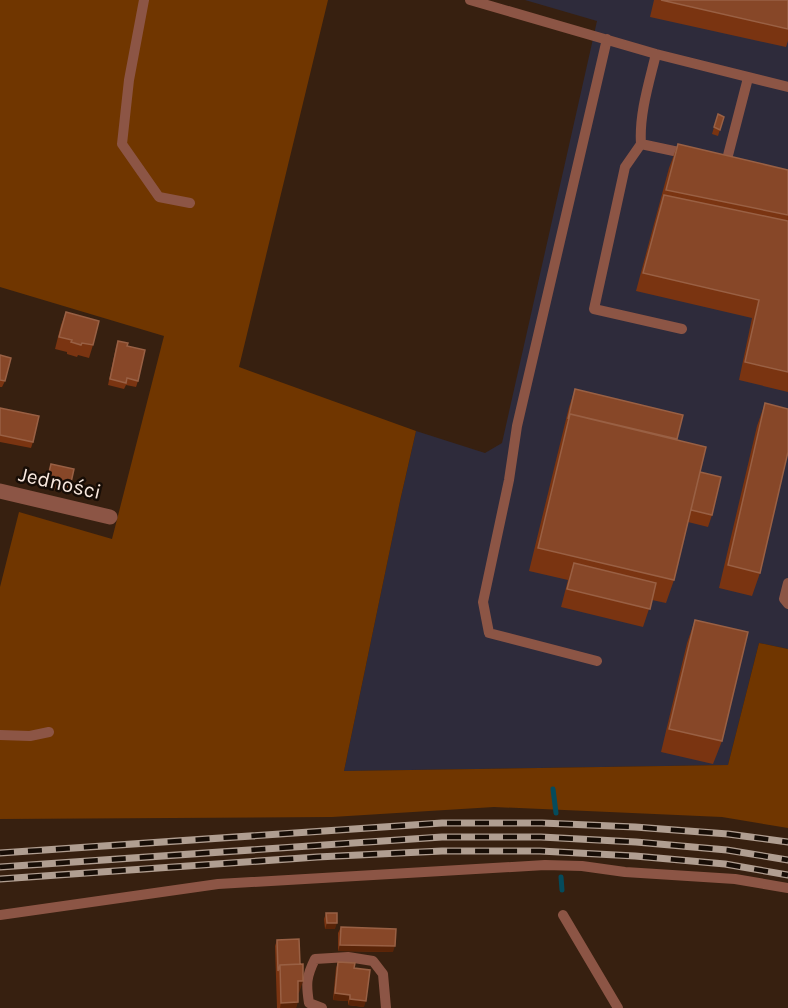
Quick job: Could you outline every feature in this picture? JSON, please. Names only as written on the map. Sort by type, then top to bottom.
[{"type":"street","name":"Jedności","points":[[0,490],[110,517]]},
{"type":"lane","points":[[144,0],[129,80],[122,144],[159,197],[190,203]]},
{"type":"lane","points":[[470,0],[656,54],[788,87]]},
{"type":"lane","points":[[597,661],[489,633],[483,602],[509,480],[517,426],[607,39]]},
{"type":"lane","points":[[656,54],[640,130],[641,144],[625,167],[594,309],[682,329]]},
{"type":"lane","points":[[716,160],[726,163],[748,78]]},
{"type":"lane","points":[[641,144],[694,156]]},
{"type":"lane","points":[[788,583],[784,599],[788,604]]},
{"type":"lane","points":[[0,735],[30,736],[50,732]]},
{"type":"lane","points":[[0,915],[218,884],[545,866],[582,866],[625,872],[735,879],[788,888]]},
{"type":"lane","points":[[563,915],[618,1008]]},
{"type":"lane","points":[[322,1008],[309,1003],[307,990],[309,972],[315,959],[348,957],[373,961],[383,974],[386,1008]]},
{"type":"shaded area","points":[[0,0],[328,0],[239,367],[416,431],[344,771],[728,765],[759,643],[788,649],[788,828],[722,817],[494,807],[332,817],[0,819],[0,587],[19,512],[112,539],[164,336],[0,287]]},
{"type":"shaded area","points":[[525,0],[788,0],[788,649],[759,643],[728,765],[344,771],[416,431],[485,453],[502,443],[597,21]]},
{"type":"building","points":[[661,0],[788,0],[788,29]]},
{"type":"building","points":[[718,114],[724,117],[720,130],[714,127]]},
{"type":"building","points":[[678,144],[788,170],[788,215],[666,190]]},
{"type":"building","points":[[664,195],[788,221],[788,372],[745,362],[759,300],[643,273]]},
{"type":"building","points":[[66,312],[99,321],[93,345],[82,343],[81,345],[59,337]]},
{"type":"building","points":[[118,341],[128,343],[127,346],[145,350],[138,381],[127,378],[126,383],[110,379]]},
{"type":"building","points":[[0,355],[11,358],[5,381],[0,380]]},
{"type":"building","points":[[575,389],[683,415],[677,439],[570,414],[568,419]]},
{"type":"building","points":[[765,403],[788,409],[788,452],[760,573],[728,565]]},
{"type":"building","points":[[0,408],[39,416],[33,442],[0,435]]},
{"type":"building","points":[[570,414],[706,447],[674,580],[538,548]]},
{"type":"building","points":[[51,464],[74,469],[70,487],[47,481]]},
{"type":"building","points":[[700,472],[721,477],[712,515],[691,510]]},
{"type":"building","points":[[574,563],[656,583],[650,609],[567,589]]},
{"type":"building","points":[[695,620],[748,632],[722,741],[669,729]]},
{"type":"building","points":[[326,913],[337,913],[337,923],[327,923]]},
{"type":"building","points":[[341,927],[396,929],[395,946],[340,945]]},
{"type":"building","points":[[299,939],[300,964],[280,965],[278,971],[277,940]]},
{"type":"building","points":[[338,962],[355,963],[354,968],[370,970],[366,1001],[350,999],[350,995],[335,993]]},
{"type":"building","points":[[303,964],[303,981],[298,981],[298,1002],[281,1003],[280,965]]},
{"type":"waterway","points":[[553,789],[556,813]]},
{"type":"waterway","points":[[561,877],[562,890]]},
{"type":"railway","points":[[0,853],[442,823],[542,823],[635,827],[728,834],[788,842]]},
{"type":"railway","points":[[0,867],[442,837],[541,837],[636,842],[727,850],[788,860]]},
{"type":"railway","points":[[0,879],[317,857],[442,851],[540,851],[635,856],[725,864],[788,875]]}]
